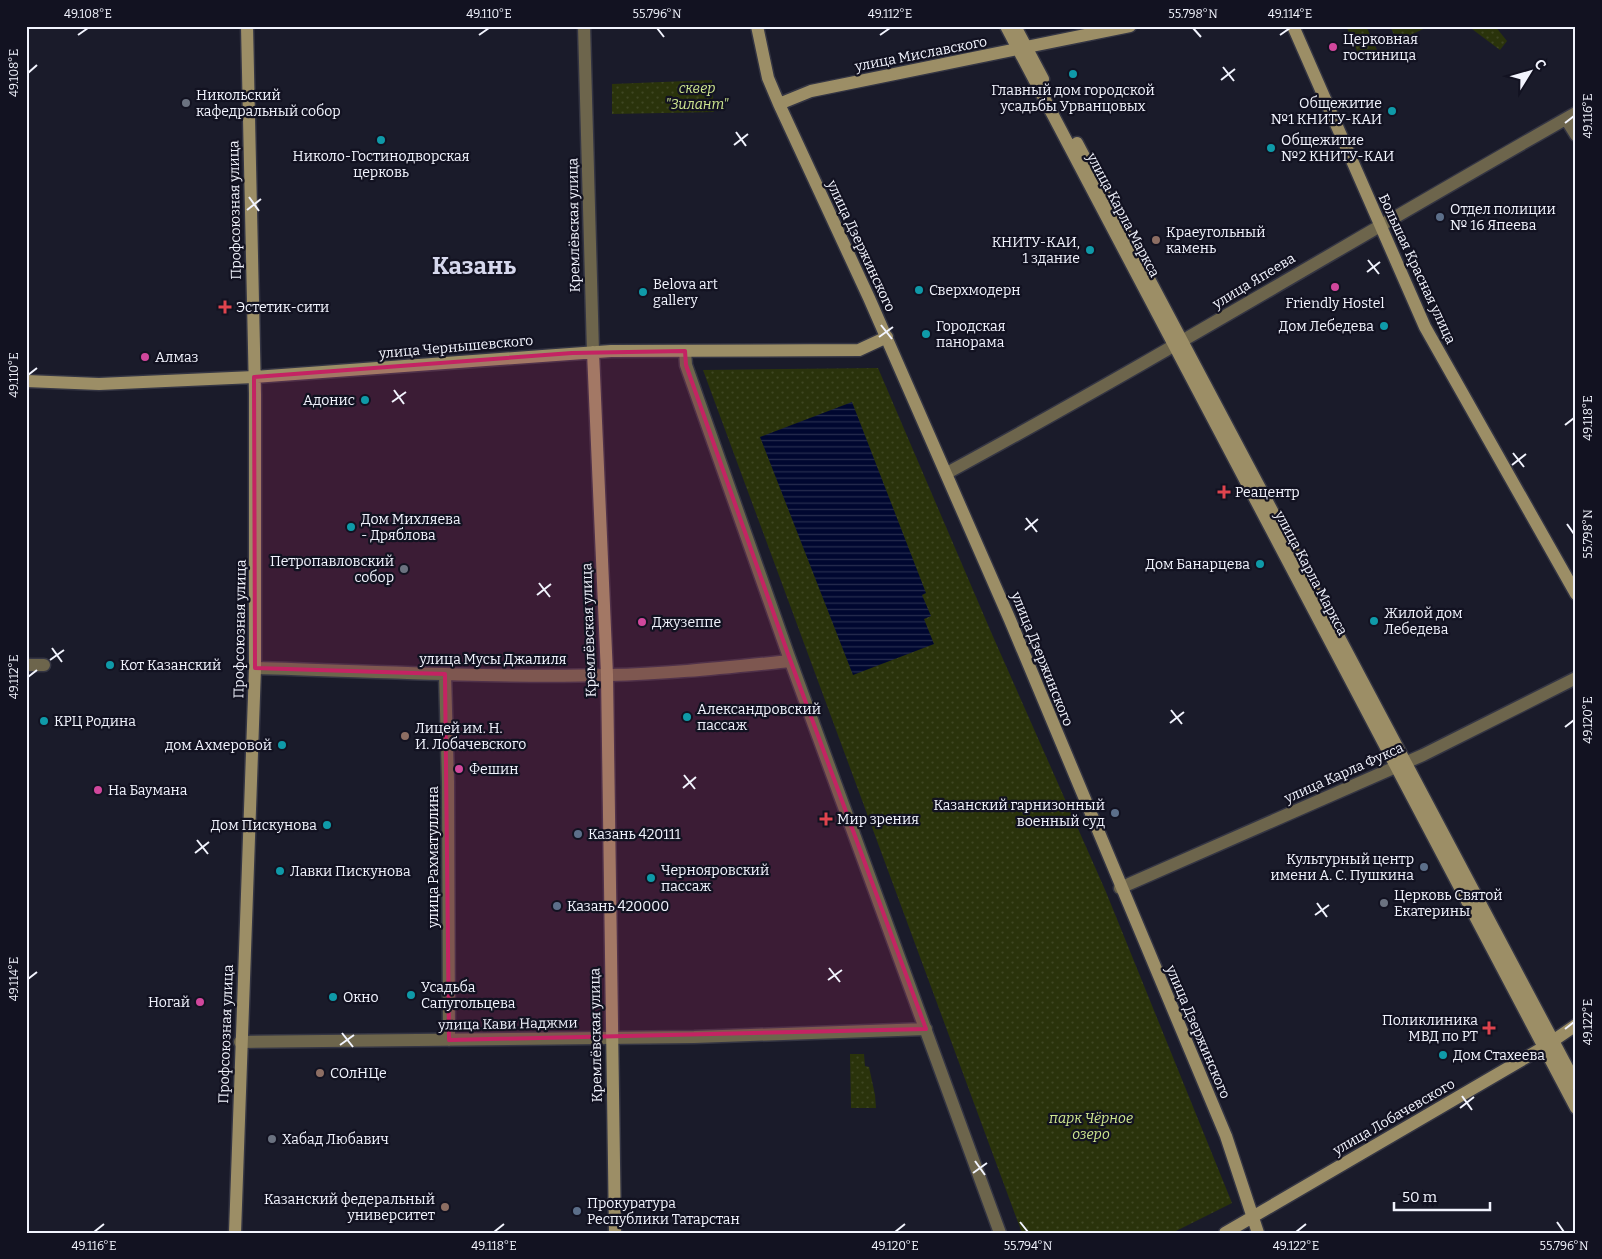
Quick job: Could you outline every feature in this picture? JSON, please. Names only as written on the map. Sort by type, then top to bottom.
[{"type":"main road","name":"Профсоюзная улица","points":[[235,1233],[240,1042],[255,668],[254,377],[247,26]]},
{"type":"main road","name":"улица Дзержинского","points":[[757,26],[768,78],[887,338],[1010,620],[1120,888],[1226,1136],[1258,1233]]},
{"type":"main road","name":"улица Карла Маркса","points":[[1006,26],[1022,49],[1179,343],[1548,1044],[1576,1108]]},
{"type":"main road","name":"улица Карла Маркса","points":[[1015,26],[1022,49]]},
{"type":"main road","name":"улица Миславского","points":[[779,104],[811,91],[1130,26]]},
{"type":"main road","name":"Большая Красная улица","points":[[1293,26],[1425,327],[1576,594]]},
{"type":"main road","name":"улица Чернышевского","points":[[26,381],[99,384],[254,377],[593,352],[858,350],[887,338]]},
{"type":"main road","name":"Кремлёвская улица","points":[[593,352],[607,675],[610,1038],[614,1233]]},
{"type":"main road","name":"улица Лобачевского","points":[[1225,1233],[1548,1044],[1576,1025]]},
{"type":"main road","name":"улица Карла Маркса","points":[[1548,1044],[1576,1084]]},
{"type":"street","name":"Кремлёвская улица","points":[[584,26],[593,352]]},
{"type":"street","name":"улица Япеева","points":[[946,473],[1179,343],[1571,116]]},
{"type":"street","points":[[1571,116],[1576,135]]},
{"type":"street","points":[[685,351],[686,365],[790,661],[1000,1233]]},
{"type":"street","name":"улица Мусы Джалиля","points":[[255,668],[445,674],[607,675],[673,672],[790,661]]},
{"type":"street","points":[[26,665],[44,665]]},
{"type":"street","name":"улица Рахматуллина","points":[[445,674],[448,782],[449,1040]]},
{"type":"street","name":"улица Карла Фукса","points":[[1120,888],[1401,765],[1576,678]]},
{"type":"street","name":"улица Кави Наджми","points":[[240,1042],[610,1038],[926,1029]]},
{"type":"highlighted area","points":[[685,351],[686,365],[788,654],[926,1029],[449,1040],[445,674],[255,668],[254,377],[572,353]]},
{"type":"green space","points":[[1349,26],[1366,26],[1377,50],[1360,58],[1347,28]]},
{"type":"green space","points":[[1390,26],[1430,26],[1397,41]]},
{"type":"green space","points":[[1468,26],[1495,26],[1507,41],[1500,50]]},
{"type":"green space","name":"сквер \"Зилант\"","points":[[712,80],[714,112],[612,114],[612,84]]},
{"type":"green space","name":"парк Чёрное озеро","points":[[878,368],[991,632],[1106,892],[1232,1203],[1172,1233],[1022,1233],[703,370]]},
{"type":"green space","points":[[850,1054],[864,1054],[865,1066],[869,1067],[876,1108],[851,1108]]},
{"type":"water","points":[[852,402],[926,593],[922,595],[931,616],[924,619],[934,644],[853,675],[760,437]]},
{"type":"place","name":"Церковная гостиница","points":[[1333,47]]},
{"type":"place","name":"Главный дом городской усадьбы Урванцовых","points":[[1073,74]]},
{"type":"place","name":"Никольский кафедральный собор","points":[[186,103]]},
{"type":"place","name":"Общежитие №1 КНИТУ-КАИ","points":[[1392,111]]},
{"type":"place","name":"Николо-Гостинодворская церковь","points":[[381,140]]},
{"type":"place","name":"Общежитие №2 КНИТУ-КАИ","points":[[1271,148]]},
{"type":"place","name":"Отдел полиции № 16 Япеева","points":[[1440,217]]},
{"type":"place","name":"Краеугольный камень","points":[[1156,240]]},
{"type":"place","name":"КНИТУ-КАИ, 1 здание","points":[[1090,250]]},
{"type":"place","name":"Friendly Hostel","points":[[1335,287]]},
{"type":"place","name":"Сверхмодерн","points":[[919,290]]},
{"type":"place","name":"Belova art gallery","points":[[643,292]]},
{"type":"place","name":"Эстетик-сити","points":[[225,307]]},
{"type":"place","name":"Дом Лебедева","points":[[1384,326]]},
{"type":"place","name":"Городская панорама","points":[[926,334]]},
{"type":"place","name":"Алмаз","points":[[145,357]]},
{"type":"place","name":"Адонис","points":[[365,400]]},
{"type":"place","name":"Реацентр","points":[[1224,492]]},
{"type":"place","name":"Дом Михляева - Дряблова","points":[[351,527]]},
{"type":"place","name":"Дом Банарцева","points":[[1260,564]]},
{"type":"place","name":"Петропавловский собор","points":[[404,569]]},
{"type":"place","name":"Жилой дом Лебедева","points":[[1374,621]]},
{"type":"place","name":"Джузеппе","points":[[642,622]]},
{"type":"place","name":"Кот Казанский","points":[[110,665]]},
{"type":"place","name":"Александровский пассаж","points":[[687,717]]},
{"type":"place","name":"КРЦ Родина","points":[[44,721]]},
{"type":"place","name":"Лицей им. Н. И. Лобачевского","points":[[405,736]]},
{"type":"place","name":"дом Ахмеровой","points":[[282,745]]},
{"type":"place","name":"Фешин","points":[[459,769]]},
{"type":"place","name":"На Баумана","points":[[98,790]]},
{"type":"place","name":"Казанский гарнизонный военный суд","points":[[1115,813]]},
{"type":"place","name":"Мир зрения","points":[[826,819]]},
{"type":"place","name":"Дом Пискунова","points":[[327,825]]},
{"type":"place","name":"Казань 420111","points":[[578,834]]},
{"type":"place","name":"Культурный центр имени А. С. Пушкина","points":[[1424,867]]},
{"type":"place","name":"Лавки Пискунова","points":[[280,871]]},
{"type":"place","name":"Чернояровский пассаж","points":[[651,878]]},
{"type":"place","name":"Церковь Святой Екатерины","points":[[1384,903]]},
{"type":"place","name":"Казань 420000","points":[[557,906]]},
{"type":"place","name":"Усадьба Сапугольцева","points":[[411,995]]},
{"type":"place","name":"Окно","points":[[333,997]]},
{"type":"place","name":"Ногай","points":[[200,1002]]},
{"type":"place","name":"Поликлиника МВД по РТ","points":[[1489,1028]]},
{"type":"place","name":"Дом Стахеева","points":[[1443,1055]]},
{"type":"place","name":"СОлНЦе","points":[[320,1073]]},
{"type":"place","name":"Хабад Любавич","points":[[272,1139]]},
{"type":"place","name":"Казанский федеральный университет","points":[[445,1207]]},
{"type":"place","name":"Прокуратура Республики Татарстан","points":[[577,1211]]},
{"type":"district","name":"Казань","points":[[474,266]]}]
